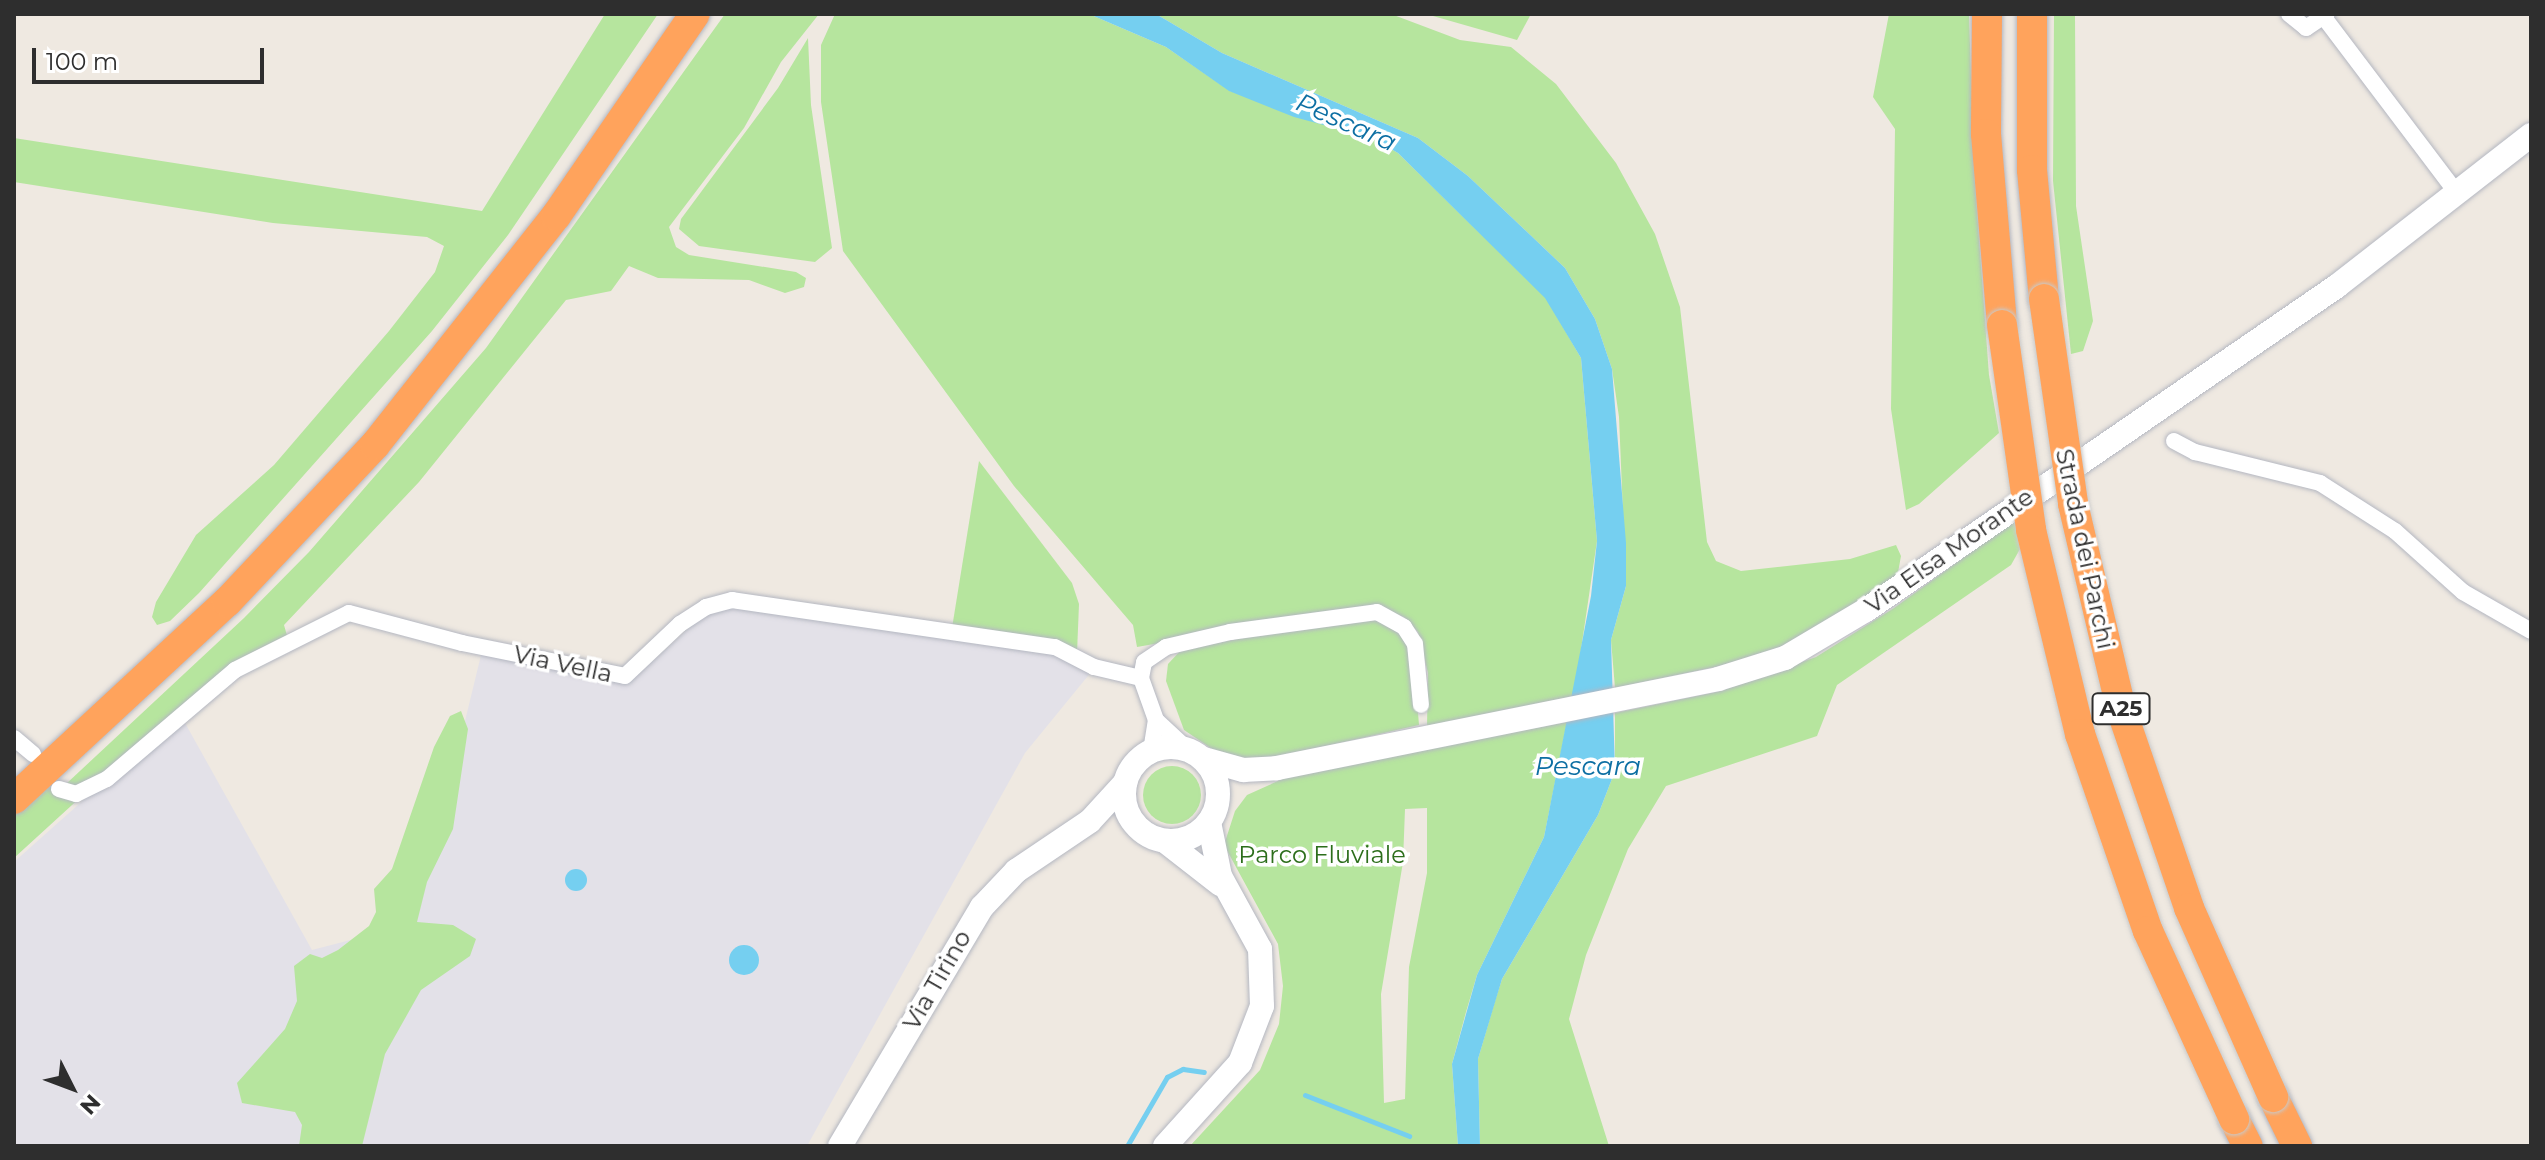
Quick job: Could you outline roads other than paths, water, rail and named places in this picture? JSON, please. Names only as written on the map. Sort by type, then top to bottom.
[{"type":"highway","points":[[14,799],[216,613],[375,445],[556,216],[695,14]]},
{"type":"highway","name":"Strada dei Parchi","points":[[1987,14],[1986,134],[2002,325],[2031,530],[2080,734],[2148,931],[2248,1146]]},
{"type":"highway","name":"Strada dei Parchi","points":[[2032,14],[2032,170],[2044,299],[2073,504],[2118,698],[2189,908],[2297,1146]]},
{"type":"main road","name":"Via Elsa Morante","points":[[1196,754],[1243,770],[1277,768],[1718,679],[1785,658],[1866,610],[2337,286],[2531,135]]},
{"type":"main road","points":[[1165,1146],[1240,1063],[1259,1019],[1264,979],[1260,949],[1233,902],[1214,860],[1216,777],[1196,754],[1151,751],[1130,770],[1125,783],[1125,807],[1137,827],[1204,867],[1233,902]]},
{"type":"main road","name":"Via Elsa Morante","points":[[1213,814],[1277,768]]},
{"type":"main road","name":"Via Tirino","points":[[840,1146],[982,907],[1016,871],[1102,810],[1125,783]]},
{"type":"main road","points":[[1165,841],[1194,835],[1213,814]]},
{"type":"main road","name":"Via Tirino","points":[[1063,838],[1137,827]]},
{"type":"street","points":[[2289,14],[2306,28],[2325,15],[2457,193]]},
{"type":"street","points":[[2174,441],[2195,452],[2320,483],[2395,531],[2463,592],[2531,631]]},
{"type":"street","name":"Via Vella","points":[[59,789],[76,794],[107,779],[235,670],[349,613],[462,643],[625,676],[680,624],[706,607],[732,600],[1055,647],[1094,667],[1141,678]]},
{"type":"street","points":[[1151,751],[1156,720],[1141,678],[1144,662],[1166,647],[1359,611],[1377,612],[1404,627],[1415,644],[1421,705]]},
{"type":"street","points":[[1156,720],[1196,754]]},
{"type":"street","points":[[14,738],[33,754]]},
{"type":"water","name":"Pescara","points":[[1089,14],[1156,14],[1222,53],[1418,138],[1468,176],[1565,268],[1595,319],[1612,369],[1626,543],[1626,586],[1611,640],[1615,771],[1598,815],[1502,979],[1478,1059],[1480,1146],[1458,1146],[1452,1064],[1477,975],[1544,837],[1591,596],[1597,541],[1581,358],[1545,298],[1398,153],[1372,138],[1294,117],[1229,91],[1166,47]]},
{"type":"water","points":[[576,869],[584,872],[587,880],[584,888],[576,891],[568,888],[565,880],[568,872]]},
{"type":"water","points":[[744,945],[755,949],[759,960],[755,971],[744,975],[733,971],[729,960],[733,949]]},
{"type":"waterway","points":[[1127,1146],[1167,1077],[1183,1069],[1204,1072]]},
{"type":"waterway","points":[[1305,1095],[1409,1136]]},
{"type":"park label","name":"Parco Fluviale","points":[[1322,855]]}]
